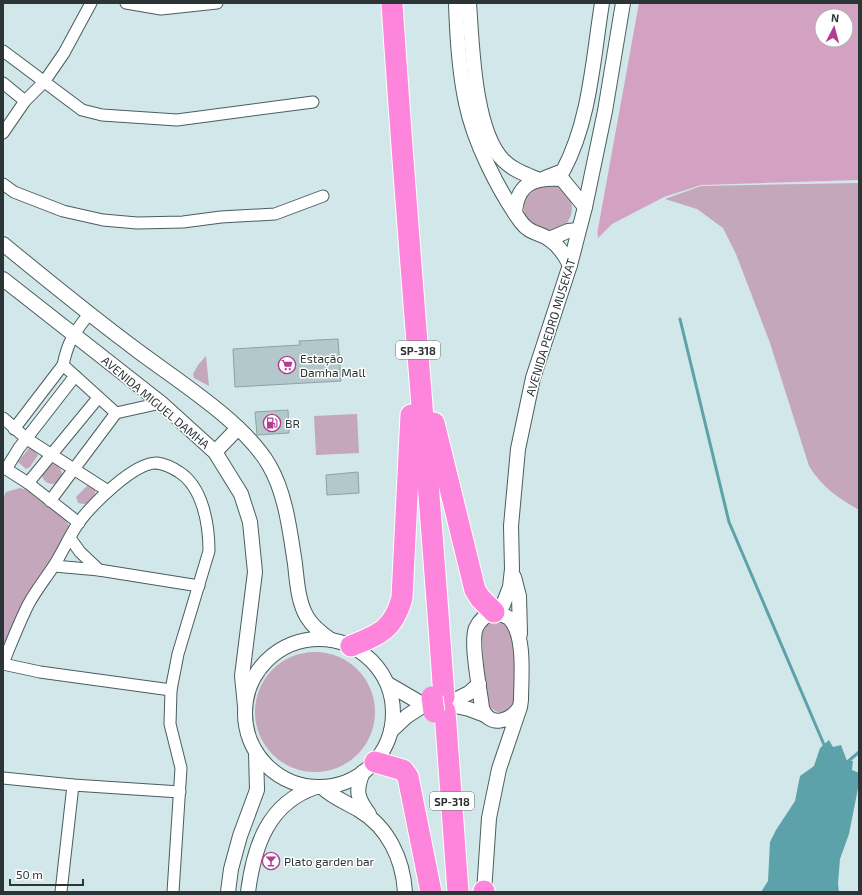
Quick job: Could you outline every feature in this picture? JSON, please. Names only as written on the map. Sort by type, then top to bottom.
[{"type":"highway","name":"SP-318","points":[[382,3],[415,362]]},
{"type":"highway","name":"SP-318","points":[[392,3],[438,704],[447,892]]},
{"type":"highway","points":[[415,362],[475,590],[482,601],[494,612]]},
{"type":"highway","points":[[351,646],[374,637],[391,624],[398,612],[402,598],[405,517],[412,430],[415,362]]},
{"type":"highway","name":"SP-318","points":[[438,704],[458,892]]},
{"type":"highway","points":[[369,767],[403,770],[408,777],[431,892]]},
{"type":"street","points":[[3,133],[26,101],[44,82],[64,53],[91,3]]},
{"type":"street","points":[[126,3],[161,9],[211,3]]},
{"type":"street","points":[[456,3],[461,81],[466,106],[495,180],[528,231],[549,239],[565,256],[570,265]]},
{"type":"street","points":[[469,3],[474,76],[480,106],[491,140],[497,152],[509,166],[541,178],[562,179],[585,207]]},
{"type":"street","points":[[515,213],[520,195],[531,182],[563,171],[573,149],[584,111],[602,3]]},
{"type":"street","name":"AVENIDA PEDRO MUSEKAT","points":[[485,715],[482,708],[474,640],[476,628],[481,619],[503,605],[509,594],[512,569],[511,526],[518,449],[533,378],[570,265],[585,207],[596,158],[624,3]]},
{"type":"street","points":[[3,51],[82,110],[102,115],[122,118],[177,120],[313,102]]},
{"type":"street","points":[[3,83],[26,101]]},
{"type":"street","points":[[3,184],[14,192],[63,211],[103,220],[137,223],[183,222],[221,217],[275,214],[323,196]]},
{"type":"street","points":[[549,239],[568,231],[578,230]]},
{"type":"street","points":[[3,244],[89,314],[238,428],[269,465],[277,482],[290,528],[299,593],[306,616],[317,630],[331,640]]},
{"type":"street","name":"AVENIDA MIGUEL DAMHA","points":[[3,279],[74,333],[161,403],[215,452],[241,494],[254,540],[255,572],[242,676],[249,736],[256,752]]},
{"type":"street","points":[[14,429],[64,365],[67,346],[74,333],[89,314]]},
{"type":"street","points":[[64,365],[116,413]]},
{"type":"street","points":[[75,376],[5,468],[28,483],[79,522]]},
{"type":"street","points":[[28,483],[98,398]]},
{"type":"street","points":[[50,500],[116,413],[161,403]]},
{"type":"street","points":[[3,418],[14,429],[50,455],[108,491]]},
{"type":"street","points":[[215,452],[238,428]]},
{"type":"street","points":[[171,690],[40,672],[3,663],[28,605],[54,566],[79,522],[108,491],[140,467],[156,463],[178,470],[189,480],[206,518],[209,534],[209,551],[178,654],[171,690],[170,724],[181,768],[173,892]]},
{"type":"street","points":[[70,538],[80,552],[99,570]]},
{"type":"street","points":[[54,566],[99,570],[199,586]]},
{"type":"street","name":"AVENIDA PEDRO MUSEKAT","points":[[484,892],[489,818],[499,769],[520,707],[519,596],[512,569]]},
{"type":"street","points":[[494,612],[508,617],[520,636]]},
{"type":"street","points":[[245,706],[253,680],[263,664],[277,652],[294,643],[312,639],[331,640],[351,646],[367,656],[380,670],[388,684],[393,707],[391,731],[387,743],[358,784],[360,802],[373,820]]},
{"type":"street","points":[[388,684],[438,704],[469,709],[496,721],[504,721],[511,718],[520,707]]},
{"type":"street","points":[[391,731],[407,716],[469,693],[479,684]]},
{"type":"street","points":[[256,752],[270,768],[286,779],[304,785],[319,787],[373,820],[380,826],[400,861],[405,892]]},
{"type":"street","points":[[228,892],[231,869],[240,836],[257,790],[256,752]]},
{"type":"street","points":[[248,892],[251,868],[267,826],[274,814],[294,796],[319,787],[342,783],[369,767]]},
{"type":"street","points":[[3,778],[73,785],[180,792]]},
{"type":"street","points":[[61,892],[73,785]]},
{"type":"shaded area","points":[[639,3],[859,3],[859,180],[701,185],[664,197],[612,224],[598,238],[598,232],[596,240]]},
{"type":"shaded area","points":[[859,183],[859,510],[844,501],[825,486],[809,466],[770,343],[736,254],[723,228],[697,209],[665,199],[701,186]]},
{"type":"shaded area","points":[[543,184],[553,184],[565,191],[572,203],[572,213],[565,225],[553,232],[543,232],[535,228],[528,221],[524,213],[524,203],[528,195],[535,188]]},
{"type":"shaded area","points":[[206,356],[209,386],[194,378],[193,374],[198,365]]},
{"type":"shaded area","points":[[357,414],[359,453],[316,455],[314,416]]},
{"type":"shaded area","points":[[29,448],[32,448],[38,455],[30,467],[26,469],[18,462]]},
{"type":"shaded area","points":[[52,464],[59,467],[62,474],[59,481],[52,484],[45,481],[42,474],[45,467]]},
{"type":"shaded area","points":[[88,485],[95,490],[96,497],[89,505],[78,503],[76,497]]},
{"type":"shaded area","points":[[20,488],[28,490],[65,518],[71,530],[3,649],[3,499],[6,492]]},
{"type":"shaded area","points":[[497,621],[505,623],[513,635],[516,697],[511,708],[502,712],[494,710],[489,706],[486,700],[482,636],[486,626]]},
{"type":"shaded area","points":[[315,652],[338,657],[357,670],[370,689],[375,712],[370,735],[357,754],[338,767],[315,772],[292,767],[273,754],[260,735],[255,712],[260,689],[273,670],[292,657]]},
{"type":"water","points":[[829,740],[833,747],[841,745],[847,761],[853,761],[852,770],[859,773],[859,783],[849,834],[840,859],[838,883],[839,892],[761,892],[768,881],[770,842],[795,801],[800,776],[814,766],[820,748]]},
{"type":"building","name":"Estação Damha Mall","points":[[338,339],[341,381],[235,387],[233,349],[300,345],[299,341]]},
{"type":"building","name":"BR","points":[[288,410],[289,433],[257,435],[255,412]]},
{"type":"building","points":[[358,472],[359,493],[327,495],[326,475]]},
{"type":"waterway","points":[[680,319],[729,522],[825,747]]},
{"type":"waterway","points":[[845,764],[859,752]]},
{"type":"place","name":"Estação Damha Mall","points":[[287,365]]},
{"type":"place","name":"BR","points":[[272,423]]},
{"type":"place","name":"Plato garden bar","points":[[271,861]]}]
